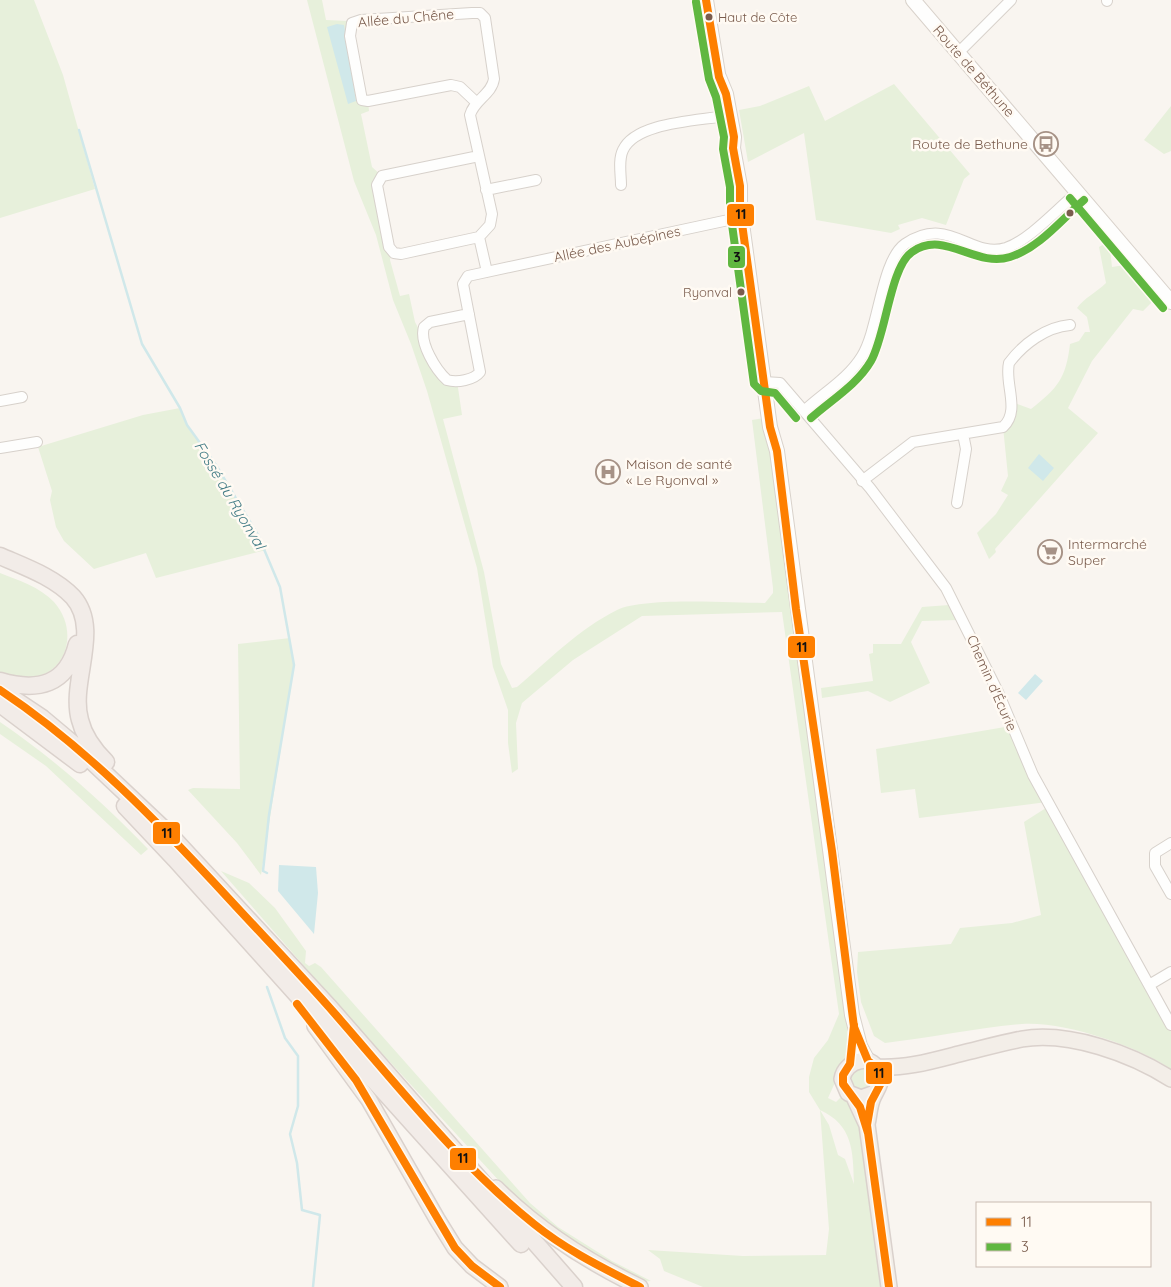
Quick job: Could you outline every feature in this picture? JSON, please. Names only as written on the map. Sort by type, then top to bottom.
[{"type":"highway","points":[[0,556],[57,584],[72,597],[80,608],[85,636],[78,693],[82,727],[97,752],[157,814],[170,834]]},
{"type":"highway","points":[[0,562],[41,582],[61,596],[73,611],[77,637],[71,662],[65,671],[50,682],[23,687],[0,681]]},
{"type":"highway","points":[[0,690],[42,718],[79,749],[170,834],[330,1008],[574,1287]]},
{"type":"highway","points":[[0,704],[62,750],[110,791],[169,852],[560,1287]]},
{"type":"main road","points":[[706,0],[727,115],[727,138],[733,148],[740,186],[768,381],[770,427],[777,451],[796,609],[832,852],[854,1027],[850,1064]]},
{"type":"main road","name":"Route de Béthune","points":[[913,0],[1171,302]]},
{"type":"main road","points":[[277,972],[293,999],[356,1080],[455,1248],[472,1266],[500,1287]]},
{"type":"main road","points":[[854,1027],[881,1080],[875,1093],[867,1125]]},
{"type":"main road","points":[[889,1287],[867,1125],[854,1097],[845,1089],[842,1079],[844,1070],[850,1064],[859,1060],[872,1064],[906,1066],[1023,1039],[1050,1038],[1098,1046],[1131,1058],[1171,1079]]},
{"type":"main road","points":[[854,1097],[865,1098],[875,1093]]},
{"type":"main road","points":[[460,1157],[534,1224],[586,1260],[640,1287]]},
{"type":"street","points":[[958,52],[1011,0]]},
{"type":"street","name":"Allée du Chêne","points":[[472,12],[483,15],[486,22],[494,79],[492,87],[477,103],[460,87],[451,85],[368,102],[362,100],[350,26],[354,21],[361,20],[472,12]]},
{"type":"street","points":[[477,103],[470,115],[479,156],[486,190],[492,222],[479,237],[401,254],[394,253],[389,247],[377,185],[382,176],[479,156]]},
{"type":"street","points":[[621,185],[622,151],[637,134],[670,125],[727,115]]},
{"type":"street","points":[[486,190],[536,181]]},
{"type":"street","points":[[804,410],[852,370],[863,355],[874,329],[893,259],[904,245],[930,233],[942,233],[987,248],[1005,248],[1020,241],[1078,192]]},
{"type":"street","name":"Allée des Aubépines","points":[[469,314],[464,281],[468,276],[744,217]]},
{"type":"street","points":[[479,237],[487,272]]},
{"type":"street","points":[[469,314],[480,372],[474,377],[457,381],[447,380],[427,349],[423,336],[424,327],[430,322],[469,314]]},
{"type":"street","points":[[862,481],[913,442],[996,430],[1007,423],[1012,402],[1009,363],[1020,350],[1048,331],[1070,325]]},
{"type":"street","name":"Chemin d'Écurie","points":[[768,381],[780,383],[804,410],[902,528],[946,588],[998,692],[1033,775],[1171,1025]]},
{"type":"street","points":[[0,401],[22,397]]},
{"type":"street","points":[[957,503],[966,449],[963,434]]},
{"type":"street","points":[[0,448],[37,442]]},
{"type":"street","points":[[1171,843],[1155,852],[1154,860],[1171,894]]},
{"type":"street","points":[[1149,985],[1171,972]]},
{"type":"green space","points":[[0,0],[34,0],[63,75],[95,189],[0,218]]},
{"type":"green space","points":[[307,0],[322,0],[326,20],[348,21],[360,96],[368,101],[369,111],[361,114],[372,167],[382,176],[377,181],[392,251],[390,260],[400,296],[409,294],[415,322],[444,377],[457,381],[462,415],[443,419],[484,572],[501,664],[512,688],[517,687],[590,626],[617,610],[647,603],[667,602],[765,603],[773,593],[773,588],[752,420],[764,418],[768,431],[847,1014],[848,1054],[828,1098],[836,1102],[842,1096],[847,1099],[858,1114],[883,1287],[703,1287],[664,1271],[660,1259],[648,1250],[743,1256],[826,1255],[829,1229],[820,1110],[809,1092],[809,1077],[814,1058],[828,1040],[839,1014],[782,612],[642,616],[573,660],[522,703],[516,723],[518,769],[512,773],[508,743],[508,710],[493,667],[477,568],[427,391],[393,300],[376,235],[354,181]],"holes":[[[820,1110],[839,1123],[849,1140],[852,1150],[854,1184],[845,1159],[838,1155],[829,1125]]]},
{"type":"green space","points":[[894,84],[970,174],[964,179],[946,225],[922,218],[898,225],[900,229],[891,233],[816,220],[804,133],[748,162],[739,110],[760,106],[809,86],[825,121]]},
{"type":"green space","points":[[1171,106],[1171,151],[1164,154],[1144,140]]},
{"type":"green space","points":[[1106,243],[1110,248],[1112,267],[1125,265],[1154,300],[1143,311],[1133,309],[1092,361],[1068,408],[1098,433],[995,549],[996,552],[989,559],[977,533],[996,514],[1008,495],[1001,491],[1008,476],[1003,427],[1012,402],[1031,409],[1048,395],[1063,374],[1070,344],[1079,341],[1085,332],[1090,332],[1087,317],[1077,308],[1106,283],[1099,247]]},
{"type":"green space","points":[[180,408],[187,425],[216,465],[266,550],[156,578],[146,553],[94,569],[64,541],[56,527],[50,500],[52,491],[38,447],[143,415]]},
{"type":"green space","points":[[0,573],[28,584],[42,592],[54,602],[62,614],[67,628],[64,654],[57,665],[47,673],[35,677],[19,677],[0,672]]},
{"type":"green space","points":[[949,605],[958,620],[922,621],[911,642],[930,683],[890,702],[868,691],[822,698],[821,688],[873,681],[869,654],[873,653],[873,644],[901,644],[922,607]]},
{"type":"green space","points":[[290,638],[294,665],[261,875],[237,843],[188,790],[193,788],[240,789],[238,644]]},
{"type":"green space","points":[[0,722],[40,751],[77,782],[148,849],[141,855],[46,766],[0,734]]},
{"type":"green space","points":[[1012,727],[1047,802],[919,818],[915,789],[881,793],[876,749]]},
{"type":"green space","points":[[1049,806],[1171,1025],[1171,1069],[1157,1060],[1100,1037],[1039,1024],[971,1030],[885,1043],[874,1036],[861,1002],[857,972],[858,952],[951,944],[960,928],[1012,923],[1041,915],[1024,822]]},
{"type":"green space","points":[[221,871],[249,883],[275,908],[306,951],[305,963],[309,966],[315,963],[321,967],[530,1203],[558,1227],[612,1261],[651,1281],[642,1282],[612,1268],[523,1207],[346,1014]]},
{"type":"green space","points":[[861,1068],[871,1073],[874,1080],[870,1090],[853,1090],[849,1077]]},
{"type":"water","points":[[337,24],[344,25],[356,101],[348,104],[327,27]]},
{"type":"water","points":[[1039,454],[1054,468],[1043,481],[1028,468]]},
{"type":"water","points":[[1035,674],[1043,681],[1026,700],[1018,693]]},
{"type":"water","points":[[279,865],[316,867],[318,893],[314,934],[278,891]]},
{"type":"waterway","name":"Fossé du Ryonval","points":[[79,130],[142,344],[180,408],[187,425],[216,465],[258,535],[280,587],[294,665],[269,815],[263,871],[267,873]]},
{"type":"waterway","name":"Fossé du Ryonval","points":[[267,987],[285,1038],[298,1056],[298,1106],[290,1134],[297,1163],[302,1210],[320,1215],[313,1287]]},
{"type":"transit line","name":"11","points":[[706,0],[719,77],[726,94],[734,137],[733,148],[740,186],[740,209],[770,427],[777,451],[796,609],[832,851],[854,1027],[868,1061],[876,1067],[880,1075],[880,1085],[871,1102],[867,1125],[889,1287]]},
{"type":"transit line","name":"3","points":[[696,2],[709,79],[716,97],[724,137],[723,149],[730,187],[730,210],[754,384],[761,391],[775,393],[796,418]]},
{"type":"transit line","name":"3","points":[[1070,198],[1163,308]]},
{"type":"transit line","name":"3","points":[[811,418],[859,378],[871,361],[881,335],[898,272],[912,252],[924,246],[936,245],[948,246],[984,258],[1010,257],[1031,247],[1084,200]]},
{"type":"transit line","name":"11","points":[[0,690],[93,762],[150,816],[310,986],[430,1124],[480,1176],[546,1233],[585,1258],[640,1287]]},
{"type":"transit line","name":"11","points":[[297,1004],[356,1080],[455,1248],[472,1266],[500,1287]]},
{"type":"transit line","name":"11","points":[[854,1025],[850,1064],[843,1075],[843,1084],[860,1107],[868,1133]]},
{"type":"place","name":"Haut de Côte","points":[[709,17]]},
{"type":"place","name":"Route de Bethune","points":[[1046,144]]},
{"type":"place","name":"Ryonval","points":[[741,292]]},
{"type":"place","name":"Maison de santé « Le Ryonval »","points":[[608,472]]},
{"type":"place","name":"Intermarché Super","points":[[1050,552]]}]
